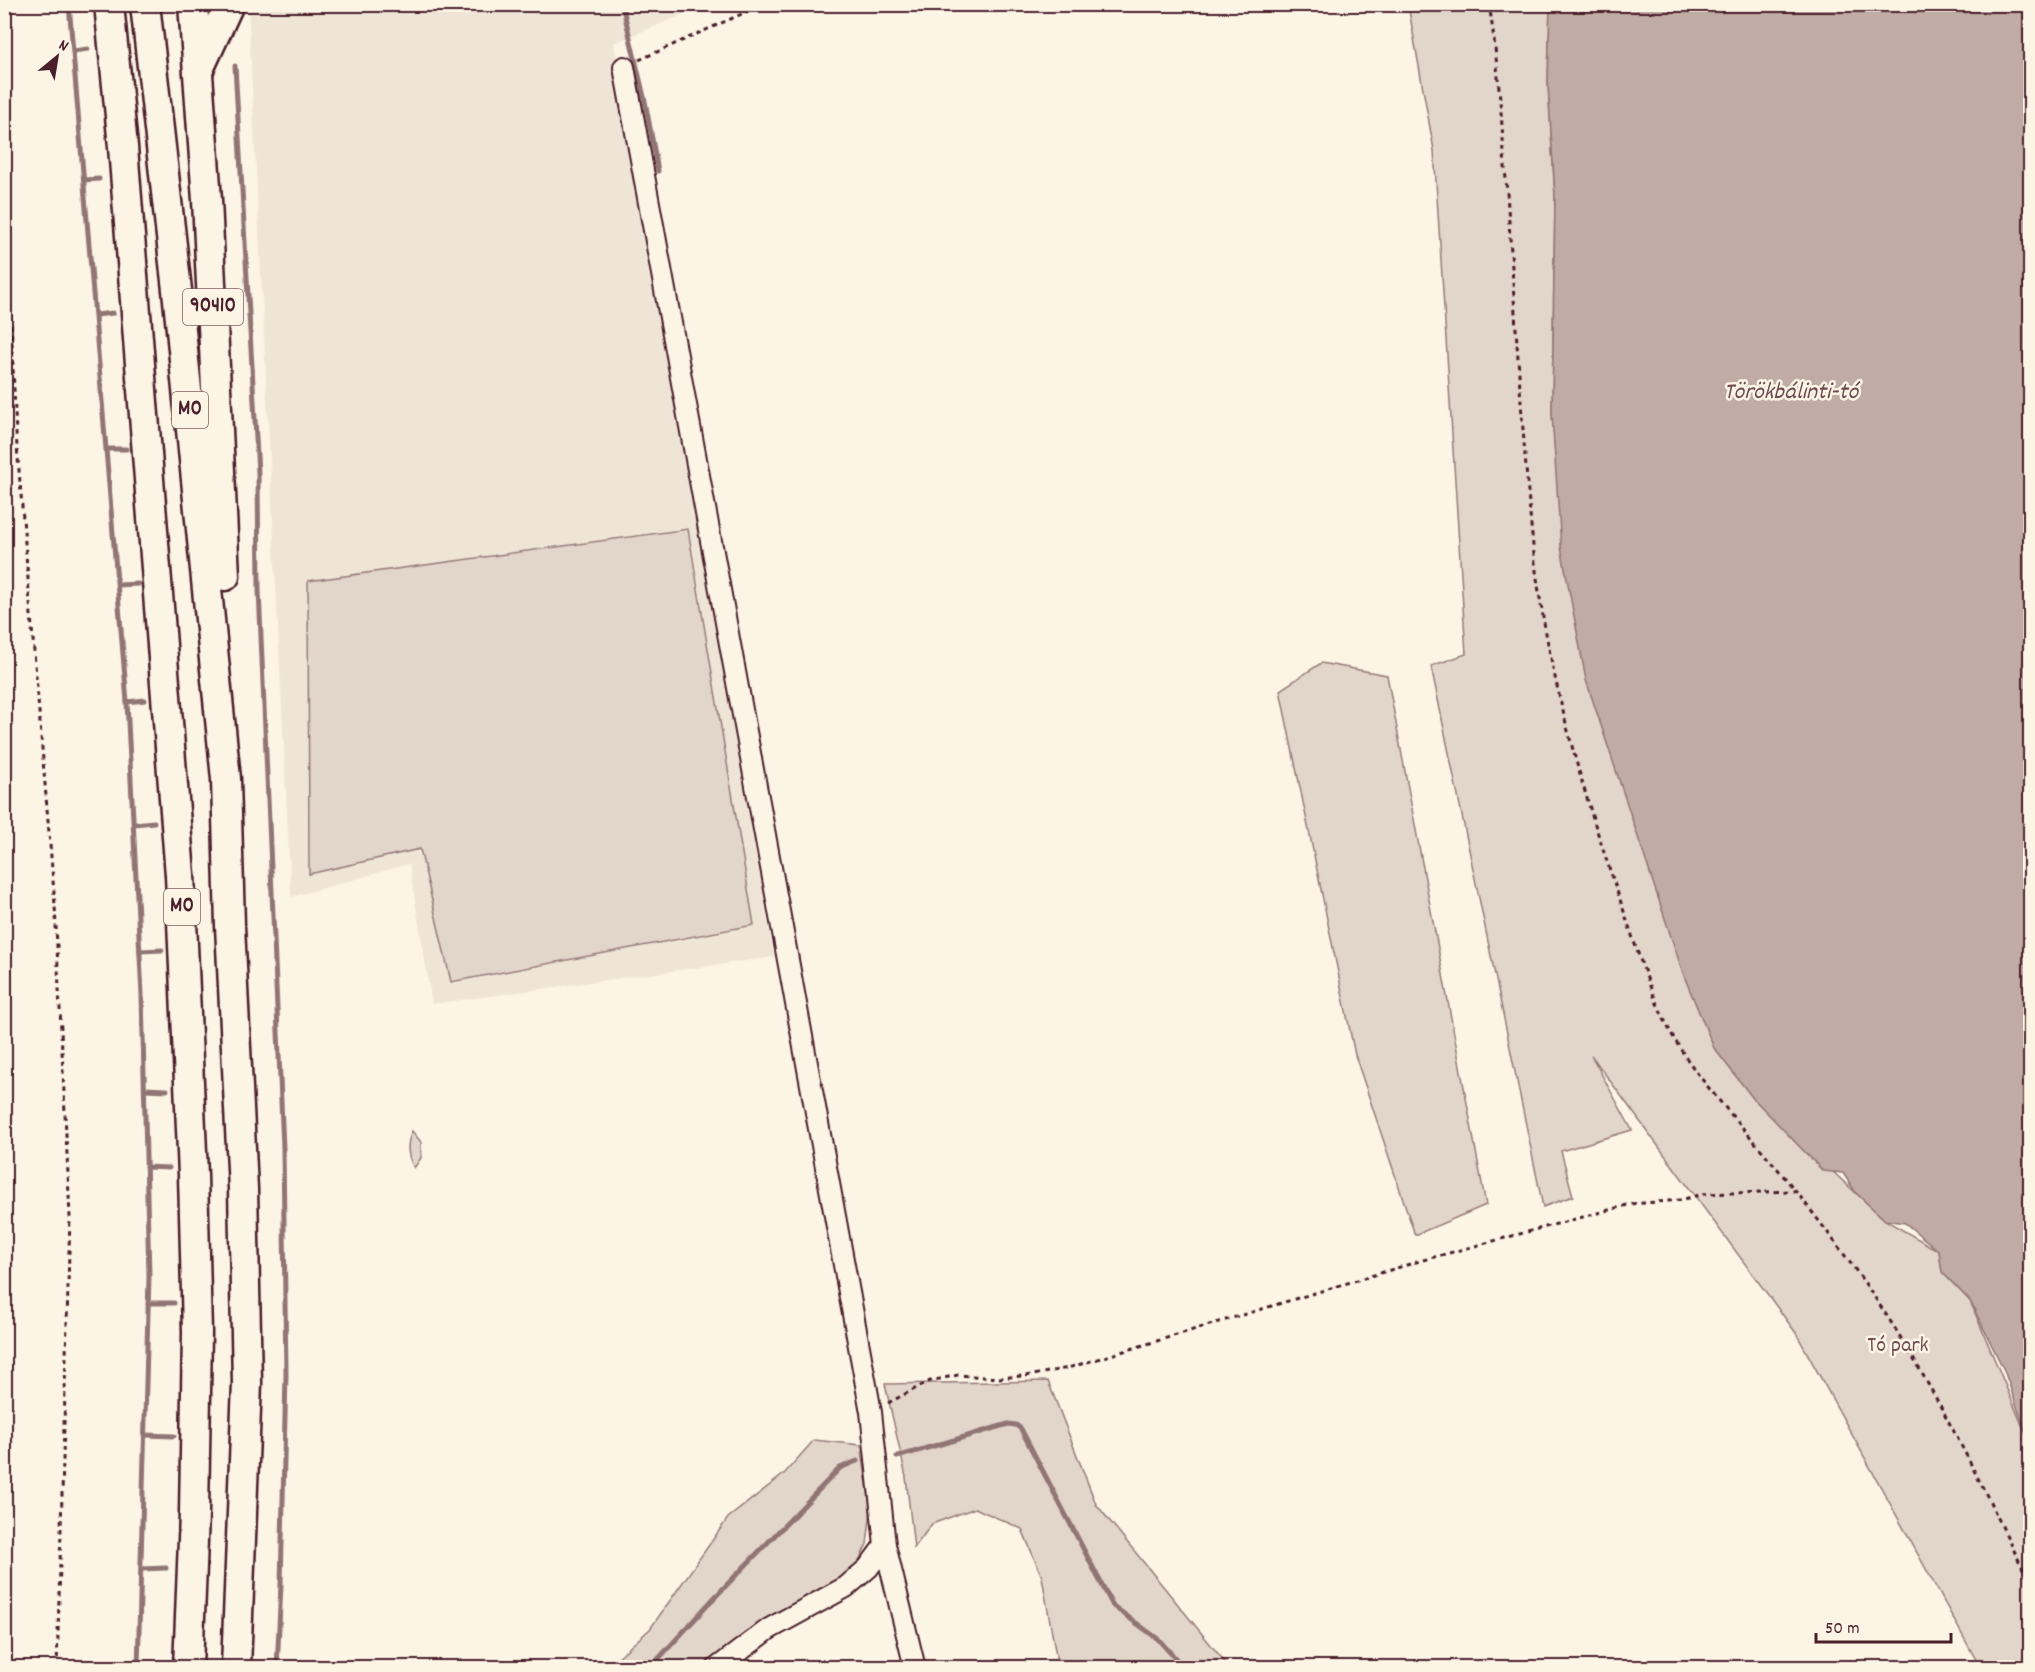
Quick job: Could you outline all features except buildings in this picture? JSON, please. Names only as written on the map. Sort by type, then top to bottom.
[{"type":"highway","name":"M0","points":[[109,4],[123,147],[180,875],[193,1174],[197,1332],[194,1514],[188,1668]]},
{"type":"highway","name":"M0","points":[[145,4],[177,290],[225,778],[243,1189],[247,1383],[236,1668]]},
{"type":"highway","name":"90410","points":[[193,4],[199,69],[216,371],[231,717],[225,778]]},
{"type":"highway","points":[[199,69],[229,4]]},
{"type":"lane","points":[[632,64],[871,1412],[885,1545],[915,1668]]},
{"type":"lane","points":[[717,1668],[769,1629],[846,1587],[868,1568],[885,1545]]},
{"type":"path","points":[[632,64],[764,4]]},
{"type":"path","points":[[1489,4],[1499,78],[1533,540],[1554,672],[1568,731],[1597,831],[1651,988],[1667,1025],[1688,1061],[1796,1191],[1892,1323],[1923,1376],[2031,1583]]},
{"type":"path","points":[[4,226],[7,232],[16,434],[55,905],[70,1217],[57,1668]]},
{"type":"path","points":[[871,1412],[930,1381],[958,1375],[999,1378],[1033,1375],[1068,1368],[1423,1260],[1631,1204],[1682,1200],[1702,1194],[1796,1191]]},
{"type":"shaded area","points":[[248,5],[707,5],[614,43],[774,957],[432,1004],[409,864],[291,897]]},
{"type":"green space","name":"Tó park","points":[[1408,5],[1550,5],[1548,84],[1555,196],[1552,415],[1752,1097],[1885,1220],[1939,1251],[1942,1272],[1970,1301],[2030,1444],[2030,1667],[1980,1667],[1796,1333],[1591,1055],[1632,1130],[1561,1151],[1573,1196],[1543,1207],[1431,666],[1466,654],[1434,150]]},
{"type":"green space","points":[[688,529],[754,925],[451,982],[420,849],[309,874],[308,581]]},
{"type":"green space","points":[[1321,663],[1387,675],[1486,1205],[1415,1235],[1355,1055],[1280,690]]},
{"type":"green space","points":[[412,1131],[421,1142],[421,1158],[414,1168],[408,1150]]},
{"type":"green space","points":[[1048,1381],[1096,1504],[1229,1667],[1058,1667],[1042,1577],[1022,1529],[975,1508],[932,1524],[914,1548],[906,1477],[885,1384]]},
{"type":"green space","points":[[814,1440],[861,1445],[871,1510],[867,1544],[852,1575],[709,1667],[606,1668],[650,1629],[728,1518],[784,1474]]},
{"type":"water","name":"Törökbálinti-tó","points":[[1550,5],[2030,5],[2030,1444],[2004,1370],[1970,1301],[1942,1272],[1939,1251],[1905,1223],[1885,1220],[1856,1193],[1843,1173],[1823,1171],[1752,1097],[1714,1048],[1684,976],[1586,680],[1561,547],[1552,415],[1555,196],[1548,84]]},
{"type":"waterway","points":[[69,4],[127,702],[142,995],[149,1276],[138,1668]]},
{"type":"waterway","points":[[622,4],[645,101],[658,171]]},
{"type":"waterway","points":[[73,51],[88,49]]},
{"type":"waterway","points":[[235,66],[258,473],[259,590],[283,1148],[286,1374],[277,1668]]},
{"type":"waterway","points":[[84,180],[99,179]]},
{"type":"waterway","points":[[96,315],[113,313]]},
{"type":"waterway","points":[[107,449],[126,449]]},
{"type":"waterway","points":[[118,585],[138,584]]},
{"type":"waterway","points":[[127,702],[145,700]]},
{"type":"waterway","points":[[134,824],[154,822]]},
{"type":"waterway","points":[[140,951],[162,950]]},
{"type":"waterway","points":[[145,1089],[167,1090]]},
{"type":"waterway","points":[[146,1167],[169,1168]]},
{"type":"waterway","points":[[148,1303],[174,1303]]},
{"type":"waterway","points":[[897,1457],[1008,1424],[1016,1425],[1021,1429],[1113,1606],[1158,1639],[1184,1668]]},
{"type":"waterway","points":[[144,1435],[174,1436]]},
{"type":"waterway","points":[[650,1668],[840,1468],[857,1461]]},
{"type":"waterway","points":[[141,1569],[166,1568]]}]
